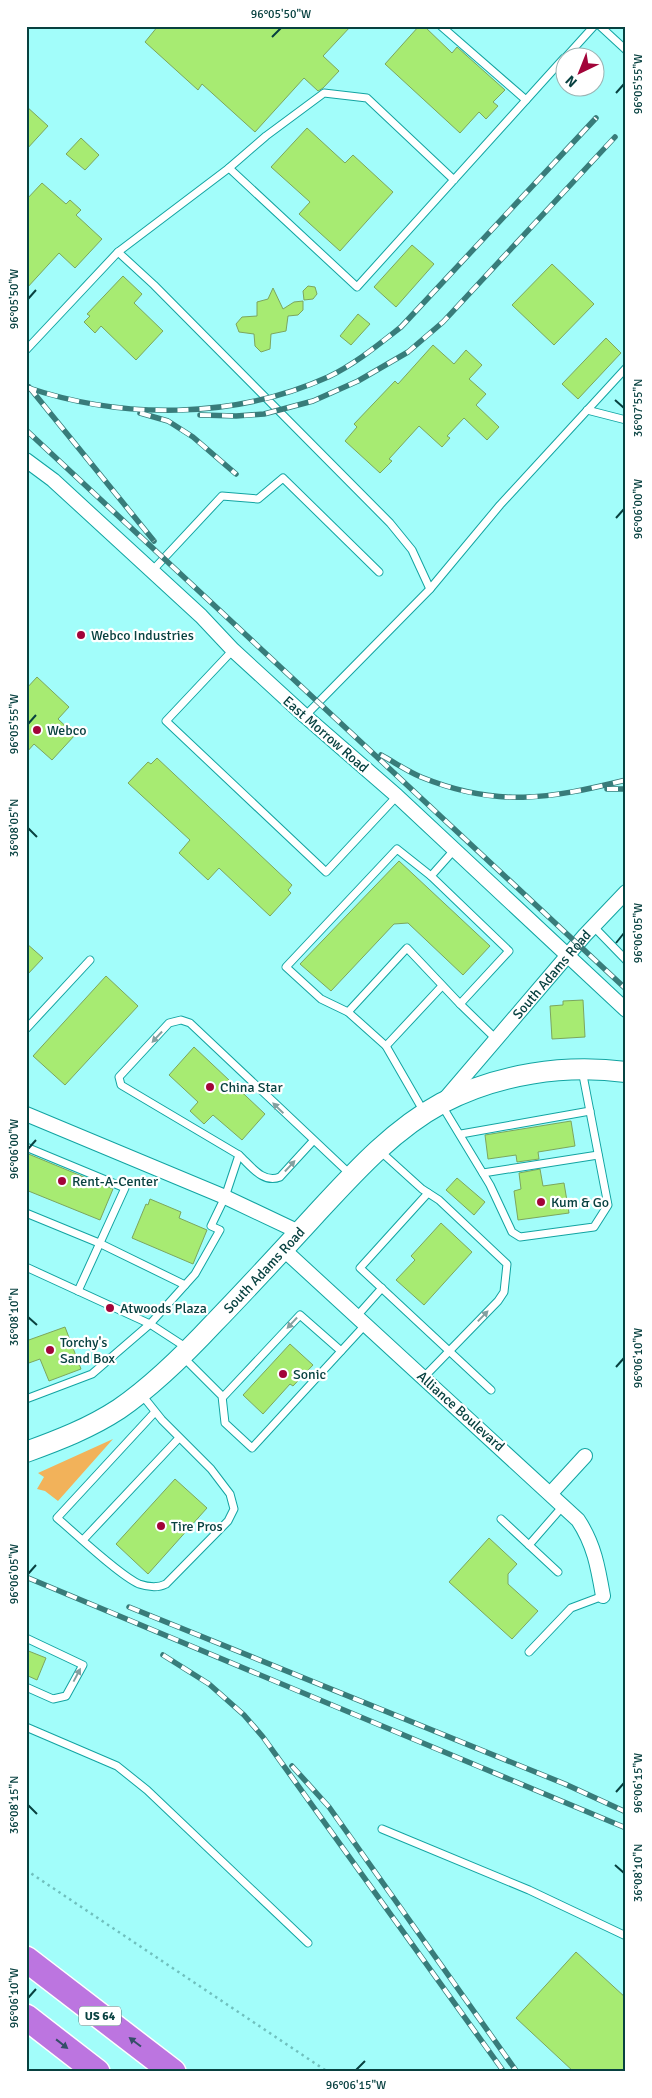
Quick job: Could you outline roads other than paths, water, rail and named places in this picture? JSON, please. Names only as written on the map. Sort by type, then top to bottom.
[{"type":"highway","name":"US 64","points":[[26,1959],[173,2072]]},
{"type":"highway","points":[[26,2017],[97,2072]]},
{"type":"main road","name":"South Adams Road","points":[[26,1452],[93,1425],[140,1393],[186,1353],[352,1175],[378,1150],[433,1109],[494,1082],[521,1075],[549,1071],[582,1070],[626,1072]]},
{"type":"street","name":"East Morrow Road","points":[[26,460],[52,480],[152,571],[201,616],[233,650],[455,849],[626,1010]]},
{"type":"street","name":"South Adams Road","points":[[433,1109],[593,926],[626,892]]},
{"type":"street","points":[[26,1114],[225,1197],[299,1232]]},
{"type":"street","name":"Alliance Boulevard","points":[[283,1249],[551,1493],[578,1520],[589,1536],[597,1558],[603,1596]]},
{"type":"street","points":[[551,1493],[586,1456]]},
{"type":"lane","points":[[441,26],[526,100]]},
{"type":"lane","points":[[574,48],[594,26]]},
{"type":"lane","points":[[600,26],[626,50]]},
{"type":"lane","points":[[229,168],[358,287],[554,70]]},
{"type":"lane","points":[[26,350],[118,252],[324,93],[367,98],[454,180]]},
{"type":"lane","points":[[118,252],[154,284],[390,523],[412,550],[430,589]]},
{"type":"lane","points":[[305,716],[430,589],[500,505],[626,368]]},
{"type":"lane","points":[[587,410],[626,420]]},
{"type":"lane","points":[[152,571],[222,496],[258,499],[283,478],[379,572]]},
{"type":"lane","points":[[233,650],[166,720],[326,872],[397,796]]},
{"type":"lane","points":[[460,1004],[509,951],[431,876],[397,848],[286,967],[321,999],[348,1012],[386,1046],[433,1109],[461,1134],[483,1173],[512,1232],[520,1237],[594,1227],[608,1205],[582,1070]]},
{"type":"lane","points":[[431,876],[455,849]]},
{"type":"lane","points":[[593,926],[626,960]]},
{"type":"lane","points":[[348,1012],[407,948],[442,986],[495,1038]]},
{"type":"lane","points":[[26,1029],[90,960]]},
{"type":"lane","points":[[386,1046],[442,986]]},
{"type":"lane","points":[[313,1141],[280,1177],[273,1180],[266,1179],[239,1155],[120,1085],[119,1077],[170,1023],[180,1020],[190,1023],[313,1141],[352,1175]]},
{"type":"lane","points":[[461,1134],[590,1112]]},
{"type":"lane","points":[[26,1147],[125,1188],[78,1291]]},
{"type":"lane","points":[[378,1150],[428,1193],[439,1200],[507,1264],[504,1292],[424,1377]]},
{"type":"lane","points":[[26,1399],[92,1374],[150,1324],[195,1274],[220,1230],[212,1226],[225,1197],[239,1155]]},
{"type":"lane","points":[[483,1173],[598,1155]]},
{"type":"lane","points":[[428,1193],[360,1268],[491,1390]]},
{"type":"lane","points":[[26,1214],[100,1243],[185,1285]]},
{"type":"lane","points":[[26,1267],[150,1324],[186,1353],[223,1397],[226,1423],[252,1448],[341,1351],[382,1288]]},
{"type":"lane","points":[[223,1397],[300,1314],[341,1351]]},
{"type":"lane","points":[[140,1393],[179,1438],[211,1469],[230,1494],[234,1509],[228,1521],[166,1584],[158,1587],[139,1584],[57,1518],[155,1412]]},
{"type":"lane","points":[[83,1540],[179,1438]]},
{"type":"lane","points":[[529,1545],[564,1506]]},
{"type":"lane","points":[[501,1520],[558,1572]]},
{"type":"lane","points":[[529,1652],[571,1608],[603,1596]]},
{"type":"lane","points":[[26,1638],[83,1665],[66,1696],[53,1699],[26,1687]]},
{"type":"lane","points":[[27,1728],[117,1766],[147,1790],[308,1943]]},
{"type":"lane","points":[[382,1829],[529,1890],[626,1936]]},
{"type":"railway","points":[[26,387],[63,398],[101,405],[178,410],[217,407],[255,401],[292,391],[328,377],[357,360],[401,327],[596,118]]},
{"type":"railway","points":[[200,415],[236,416],[264,414],[313,401],[358,381],[408,352],[443,322],[615,137]]},
{"type":"railway","points":[[29,387],[154,541]]},
{"type":"railway","points":[[140,413],[168,421],[193,437],[236,474]]},
{"type":"railway","points":[[26,430],[626,989]]},
{"type":"railway","points":[[381,755],[416,775],[448,787],[499,797],[547,796],[626,780]]},
{"type":"railway","points":[[607,789],[626,789]]},
{"type":"railway","points":[[26,1577],[626,1828]]},
{"type":"railway","points":[[129,1607],[565,1784],[626,1812]]},
{"type":"railway","points":[[163,1655],[209,1684],[244,1715],[263,1737],[504,2072]]},
{"type":"railway","points":[[292,1766],[329,1807],[517,2072]]},
{"type":"place","name":"Webco Industries","points":[[81,635]]},
{"type":"place","name":"Webco","points":[[37,730]]},
{"type":"place","name":"China Star","points":[[210,1087]]},
{"type":"place","name":"Rent-A-Center","points":[[62,1181]]},
{"type":"place","name":"Kum & Go","points":[[541,1202]]},
{"type":"place","name":"Atwoods Plaza","points":[[110,1308]]},
{"type":"place","name":"Torchy's Sand Box","points":[[50,1350]]},
{"type":"place","name":"Sonic","points":[[283,1374]]},
{"type":"place","name":"Tire Pros","points":[[161,1526]]}]
